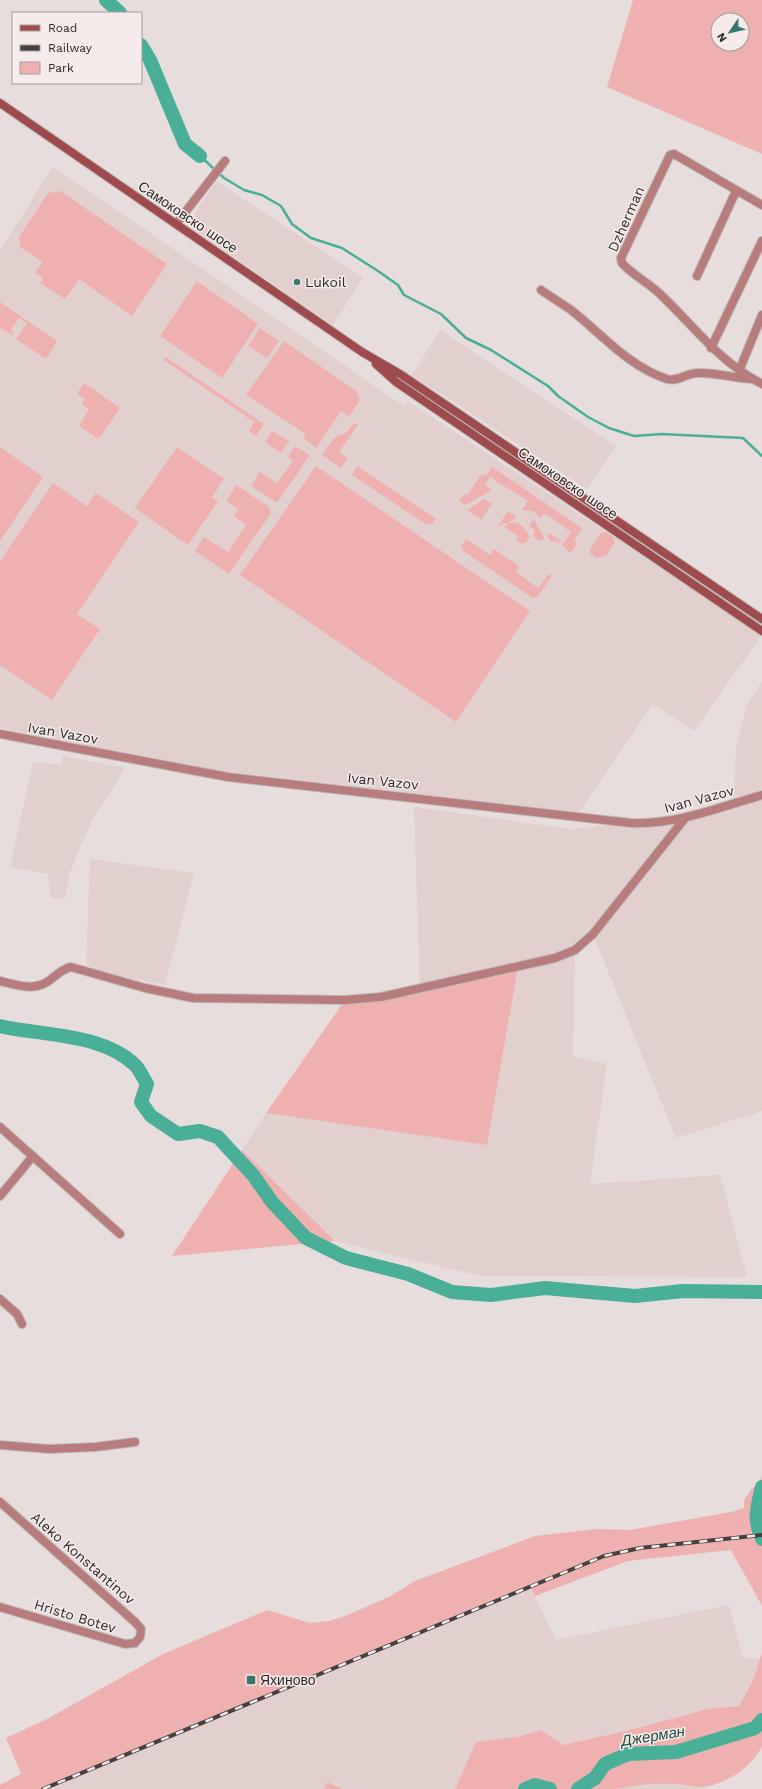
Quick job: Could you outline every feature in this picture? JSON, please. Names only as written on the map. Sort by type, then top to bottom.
[{"type":"main road","name":"Самоковско шосе","points":[[0,103],[362,352],[407,378],[762,619]]},
{"type":"main road","name":"Самоковско шосе","points":[[362,352],[396,382],[762,631]]},
{"type":"street","name":"Dzherman","points":[[762,204],[736,191],[674,154],[670,155],[622,258],[622,263],[625,267],[648,283],[671,304],[711,348],[739,371],[762,384]]},
{"type":"street","points":[[176,224],[223,164]]},
{"type":"street","points":[[697,276],[736,191]]},
{"type":"street","points":[[711,348],[762,241]]},
{"type":"street","points":[[540,290],[571,310],[632,361],[650,372],[669,379],[681,378],[694,373],[752,379]]},
{"type":"street","points":[[739,371],[762,315]]},
{"type":"street","name":"Ivan Vazov","points":[[0,734],[228,777],[631,823],[647,824],[686,817],[762,795]]},
{"type":"street","points":[[0,981],[27,987],[35,986],[46,982],[66,968],[71,968],[145,988],[193,998],[345,1000],[381,997],[555,958],[575,950],[593,934],[686,817]]},
{"type":"street","points":[[0,1127],[120,1234]]},
{"type":"street","points":[[0,1196],[33,1156]]},
{"type":"street","points":[[0,1299],[17,1314],[22,1324]]},
{"type":"street","points":[[0,1445],[49,1449],[95,1447],[135,1442]]},
{"type":"street","name":"Aleko Konstantinov","points":[[0,1502],[135,1622],[141,1629],[140,1637]]},
{"type":"street","name":"Hristo Botev","points":[[0,1607],[125,1644],[135,1643],[140,1637]]},
{"type":"shaded area","points":[[53,167],[404,406],[408,401],[762,635],[694,731],[653,704],[579,812],[223,771],[0,728],[0,250]]},
{"type":"shaded area","points":[[216,181],[363,278],[333,325],[192,228],[195,213]]},
{"type":"shaded area","points":[[440,330],[616,446],[587,489],[412,375]]},
{"type":"shaded area","points":[[762,681],[762,1111],[676,1138],[593,935],[575,951],[573,1057],[607,1064],[590,1184],[720,1175],[747,1277],[480,1276],[335,1241],[242,1150],[266,1113],[487,1145],[420,988],[414,807],[571,829],[631,823],[647,824],[733,803],[736,747],[747,705]]},
{"type":"shaded area","points":[[63,756],[125,768],[93,819],[81,845],[70,872],[65,899],[51,898],[48,874],[10,867],[33,762],[61,765]]},
{"type":"shaded area","points":[[90,859],[194,873],[165,985],[112,974],[86,965]]},
{"type":"shaded area","points":[[530,1586],[556,1640],[729,1605],[743,1658],[760,1659],[754,1678],[739,1706],[707,1709],[634,1729],[563,1745],[541,1730],[517,1737],[477,1742],[455,1789],[343,1789],[327,1782],[324,1789],[43,1789]]},
{"type":"shaded area","points":[[634,1784],[674,1784],[708,1787],[705,1789],[617,1789]]},
{"type":"green space","points":[[633,0],[762,0],[762,154],[607,87]]},
{"type":"green space","points":[[60,191],[167,264],[132,316],[79,279],[65,299],[40,283],[43,278],[35,273],[42,262],[20,247],[19,237],[48,193]]},
{"type":"green space","points":[[197,281],[258,324],[222,378],[160,336]]},
{"type":"green space","points":[[0,302],[57,341],[46,359],[16,339],[27,323],[19,318],[11,330],[14,332],[12,335],[0,328]]},
{"type":"green space","points":[[260,328],[279,341],[267,358],[248,346]]},
{"type":"green space","points":[[284,341],[356,391],[360,400],[349,417],[341,411],[316,448],[303,438],[306,434],[246,395]]},
{"type":"green space","points":[[166,357],[264,424],[256,436],[249,431],[254,422],[164,360]]},
{"type":"green space","points":[[84,383],[120,408],[101,436],[97,438],[79,426],[89,409],[81,404],[85,399],[77,394]]},
{"type":"green space","points":[[359,423],[339,452],[348,458],[341,468],[322,455],[334,438],[347,432],[352,425]]},
{"type":"green space","points":[[272,431],[289,441],[281,453],[265,442]]},
{"type":"green space","points":[[295,446],[310,455],[277,503],[251,486],[260,472],[277,483],[293,461],[288,457]]},
{"type":"green space","points":[[0,447],[43,477],[0,541]]},
{"type":"green space","points":[[177,447],[224,479],[212,497],[218,501],[188,545],[135,508]]},
{"type":"green space","points":[[316,466],[530,611],[456,722],[240,575]]},
{"type":"green space","points":[[357,466],[436,519],[432,524],[427,525],[352,475]]},
{"type":"green space","points":[[492,467],[582,528],[574,541],[577,544],[570,553],[562,545],[571,532],[544,513],[540,518],[533,511],[522,510],[528,501],[490,477],[485,485],[492,490],[466,505],[459,501],[463,495],[468,494],[480,476],[487,474]]},
{"type":"green space","points":[[53,483],[87,506],[96,493],[139,522],[77,614],[100,629],[52,700],[0,665],[0,561]]},
{"type":"green space","points":[[236,485],[269,507],[271,513],[229,574],[195,551],[204,537],[228,552],[246,525],[234,516],[238,509],[226,501]]},
{"type":"green space","points":[[484,499],[492,504],[481,520],[467,510]]},
{"type":"green space","points":[[508,511],[516,516],[514,520],[498,526]]},
{"type":"green space","points":[[534,519],[544,538],[543,540],[538,540],[533,536],[535,530],[529,526]]},
{"type":"green space","points":[[509,523],[516,523],[524,527],[529,536],[527,542],[522,544],[516,540],[518,536],[504,527]]},
{"type":"green space","points":[[606,532],[613,536],[614,543],[606,556],[596,558],[590,553],[590,549],[601,533]]},
{"type":"green space","points":[[549,533],[560,540],[560,543],[551,541],[547,536]]},
{"type":"green space","points":[[466,539],[490,555],[494,549],[519,566],[516,572],[538,588],[549,574],[552,576],[537,597],[533,598],[463,551],[461,546]]},
{"type":"green space","points":[[518,966],[487,1145],[266,1113],[345,1000]]},
{"type":"green space","points":[[242,1150],[335,1241],[172,1256]]},
{"type":"green space","points":[[762,1475],[762,1606],[731,1550],[628,1561],[535,1596],[530,1586],[43,1789],[0,1789],[0,1785],[21,1774],[6,1738],[49,1718],[163,1654],[267,1610],[310,1623],[329,1621],[345,1616],[389,1597],[415,1581],[535,1536],[596,1529],[630,1530],[731,1512],[744,1508],[744,1500],[753,1487],[758,1486]]},
{"type":"green space","points":[[762,1652],[762,1746],[753,1760],[740,1772],[717,1784],[701,1787],[675,1784],[638,1785],[617,1789],[455,1789],[476,1742],[517,1737],[541,1730],[563,1745],[634,1729],[707,1709],[739,1706],[754,1678]]},
{"type":"green space","points":[[327,1782],[343,1789],[324,1789]]},
{"type":"waterway","points":[[106,0],[119,12]]},
{"type":"waterway","points":[[142,47],[150,60],[185,144],[200,156]]},
{"type":"waterway","points":[[200,156],[224,178],[244,190],[262,195],[281,206],[292,224],[311,238],[342,248],[378,271],[398,285],[404,295],[441,314],[466,338],[491,350],[548,386],[558,396],[588,417],[609,428],[634,436],[662,434],[743,438],[762,456]]},
{"type":"waterway","points":[[0,1026],[89,1041],[106,1047],[121,1055],[137,1067],[147,1084],[141,1102],[151,1116],[178,1134],[200,1131],[218,1137],[253,1175],[272,1202],[306,1238],[346,1258],[408,1274],[452,1292],[491,1295],[545,1288],[635,1296],[683,1291],[762,1292]]},
{"type":"waterway","name":"Джерман","points":[[762,1487],[757,1507],[759,1532],[762,1539]]},
{"type":"waterway","name":"Джерман","points":[[578,1789],[595,1778],[605,1764],[628,1754],[676,1752],[755,1728],[762,1720]]},
{"type":"waterway","name":"Джерман","points":[[525,1789],[535,1785],[550,1789]]},
{"type":"railway","points":[[43,1789],[604,1556],[640,1548],[762,1535]]},
{"type":"place","name":"Lukoil","points":[[297,282]]},
{"type":"place","name":"Яхиново","points":[[251,1680]]}]
